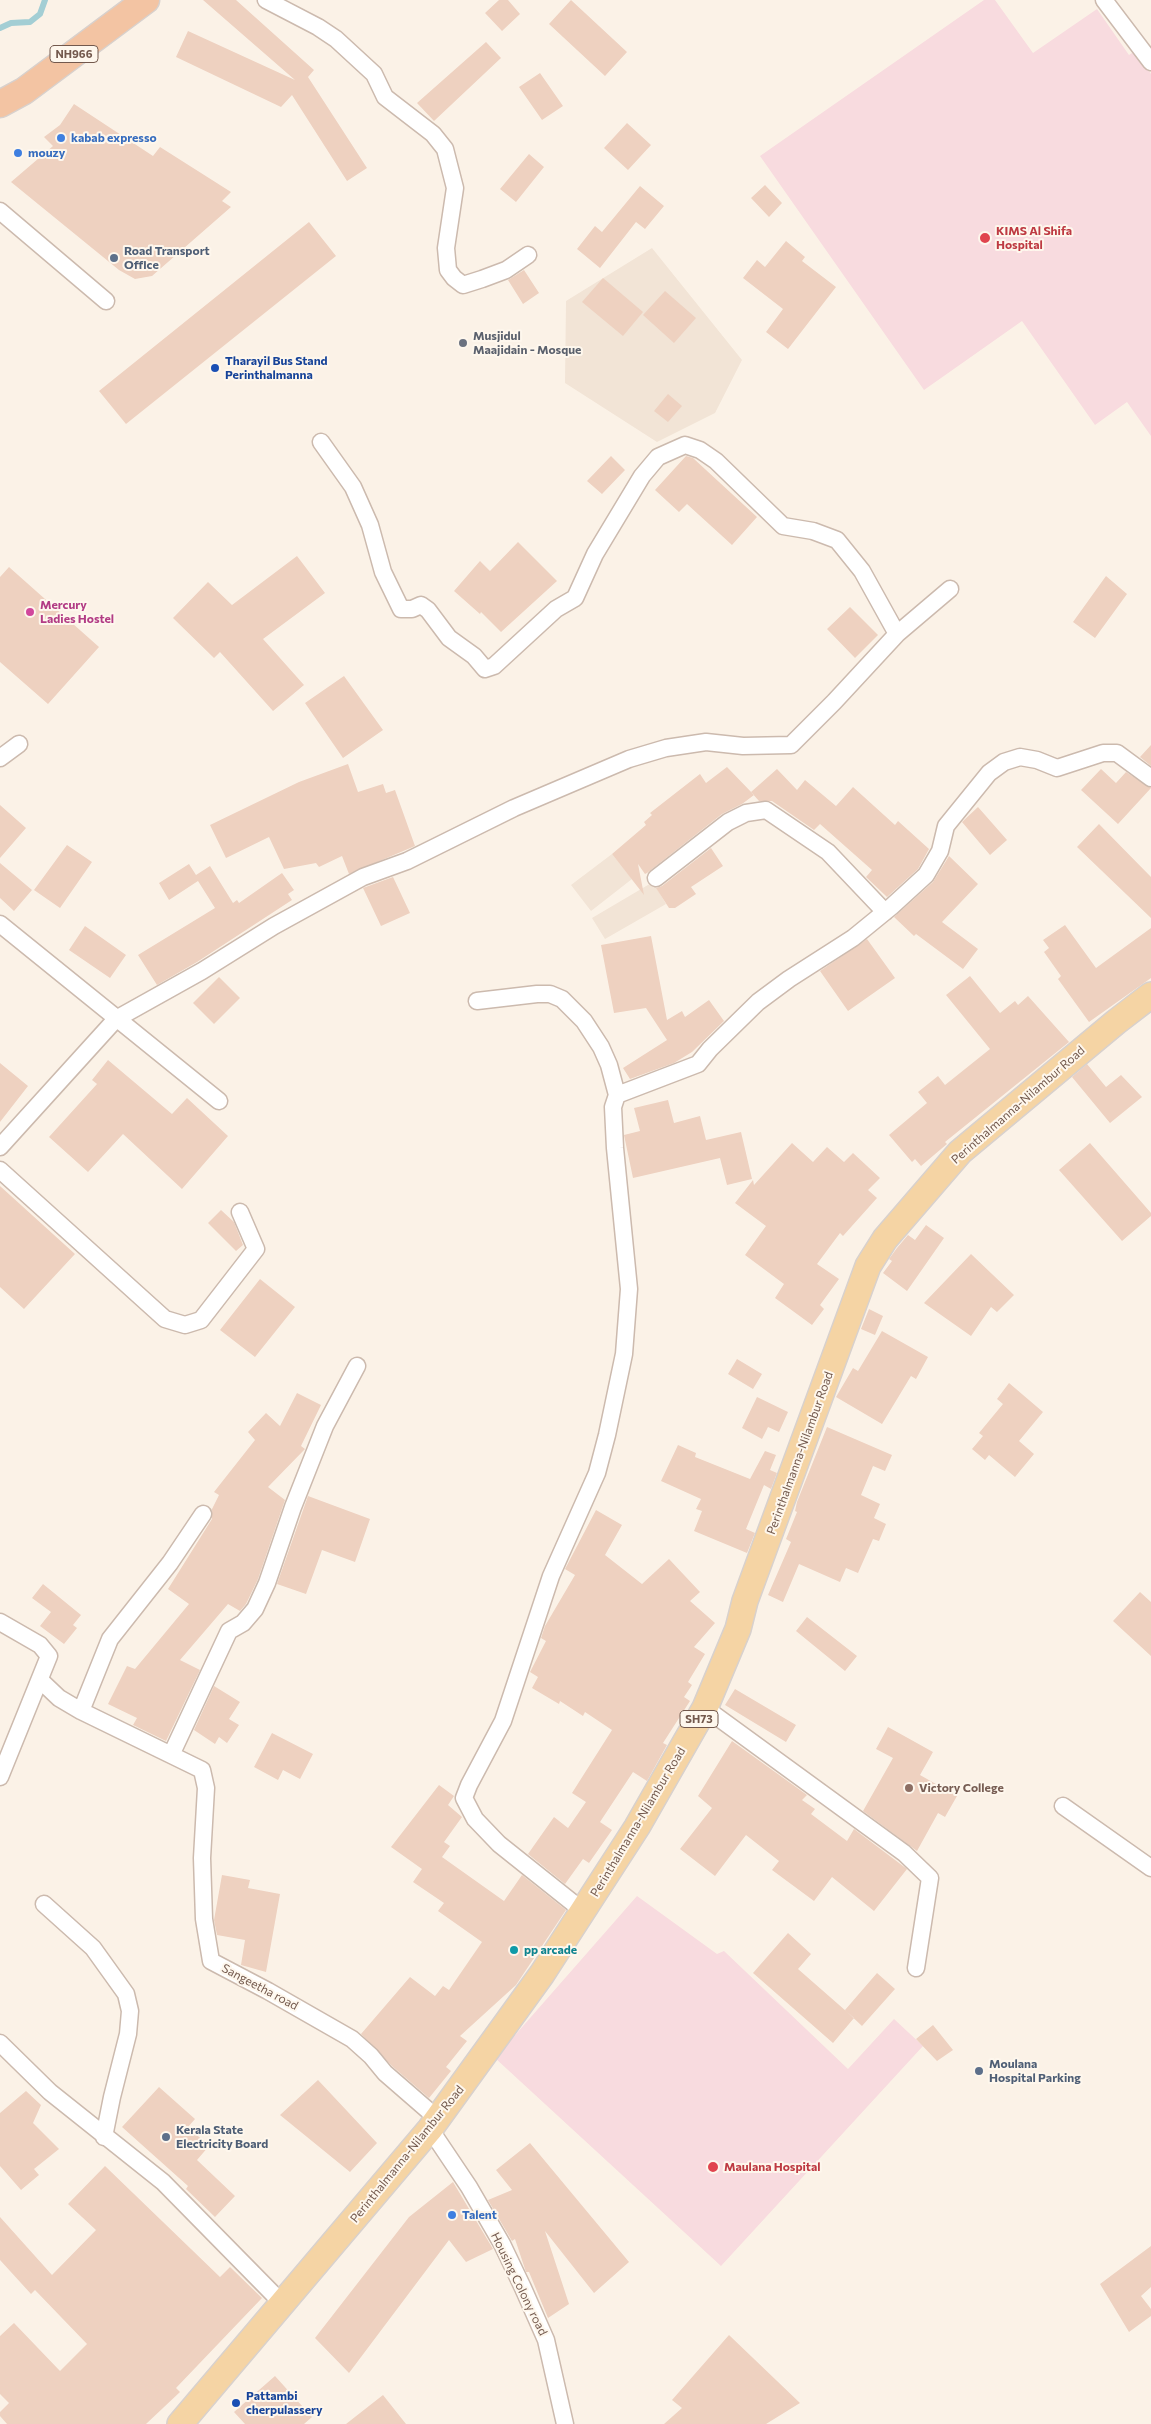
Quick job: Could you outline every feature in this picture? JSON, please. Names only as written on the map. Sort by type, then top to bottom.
[{"type":"highway","name":"NH966","points":[[0,104],[24,91],[146,0]]},
{"type":"main road","name":"Perinthalmanna-Nilambur Road","points":[[180,2424],[434,2124],[542,1974],[637,1827],[705,1708],[738,1628],[745,1601],[868,1266],[885,1238],[960,1152],[1109,1027],[1151,995]]},
{"type":"street","points":[[266,0],[318,27],[336,39],[374,74],[385,97],[432,134],[445,149],[455,188],[446,248],[448,270],[454,278],[463,284],[482,279],[506,270],[528,255]]},
{"type":"street","points":[[1104,0],[1151,62]]},
{"type":"street","points":[[0,211],[106,302]]},
{"type":"street","points":[[321,442],[353,488],[370,525],[383,572],[401,609],[412,609],[420,605],[428,610],[449,638],[474,656],[485,669],[494,666],[556,609],[575,598],[595,554],[642,476],[658,457],[685,445],[700,450],[716,461],[783,526],[813,531],[837,540],[862,571],[897,634]]},
{"type":"street","points":[[0,1147],[116,1019],[202,971],[274,926],[363,877],[407,861],[514,808],[613,765],[666,748],[706,742],[743,746],[791,745],[897,634],[950,589]]},
{"type":"street","points":[[0,758],[19,744]]},
{"type":"street","points":[[617,1095],[698,1064],[710,1049],[758,1002],[853,938],[885,912],[926,875],[940,851],[946,826],[990,773],[1004,762],[1020,757],[1037,760],[1057,768],[1103,753],[1117,753],[1151,778]]},
{"type":"street","points":[[656,878],[728,822],[746,813],[766,810],[828,852],[885,912]]},
{"type":"street","points":[[0,924],[219,1100]]},
{"type":"street","points":[[477,1001],[537,994],[550,994],[562,999],[584,1022],[601,1047],[609,1065],[617,1095],[613,1106],[614,1148],[628,1289],[624,1354],[607,1435],[597,1473],[551,1576],[503,1722],[468,1785],[464,1798],[475,1819],[498,1844],[584,1911]]},
{"type":"street","points":[[0,1170],[165,1319],[185,1326],[201,1320],[256,1249],[240,1212]]},
{"type":"street","points":[[40,1680],[59,1698],[80,1711],[172,1753],[225,1637],[229,1631],[243,1623],[255,1608],[267,1583],[293,1507],[325,1426],[357,1366]]},
{"type":"street","points":[[80,1711],[110,1639],[170,1563],[203,1514]]},
{"type":"street","points":[[0,1622],[40,1645],[49,1656],[0,1778]]},
{"type":"street","points":[[705,1708],[904,1853],[930,1878],[916,1968]]},
{"type":"street","name":"Sangeetha road","points":[[172,1753],[202,1770],[206,1788],[202,1858],[204,1919],[211,1962],[276,1995],[352,2039],[371,2056],[434,2124]]},
{"type":"street","points":[[1063,1806],[1151,1868]]},
{"type":"street","points":[[44,1904],[93,1948],[126,1994],[130,2011],[128,2034],[104,2137]]},
{"type":"street","points":[[0,2043],[50,2092],[104,2137],[163,2182],[283,2304]]},
{"type":"street","name":"Housing Colony road","points":[[434,2124],[502,2244],[546,2340],[565,2424]]},
{"type":"shaded area","name":"KIMS Al Shifa Hospital","points":[[984,0],[995,0],[1033,53],[1097,9],[1129,55],[1135,51],[1151,74],[1151,436],[1127,402],[1095,425],[1022,321],[924,390],[760,156]]},
{"type":"shaded area","points":[[652,248],[742,360],[715,413],[657,442],[565,383],[566,301]]},
{"type":"shaded area","points":[[612,854],[632,879],[591,911],[571,885]]},
{"type":"shaded area","points":[[653,882],[666,904],[605,939],[592,918]]},
{"type":"shaded area","name":"Maulana Hospital","points":[[637,1896],[717,1954],[724,1951],[848,2069],[894,2019],[923,2046],[721,2266],[495,2058]]},
{"type":"building","points":[[203,0],[236,0],[314,70],[308,77],[367,168],[347,181],[292,95],[281,107],[176,57],[188,31],[295,80]]},
{"type":"building","points":[[499,0],[508,0],[520,14],[502,31],[485,13]]},
{"type":"building","points":[[571,0],[627,52],[605,76],[549,24]]},
{"type":"building","points":[[486,42],[501,58],[434,121],[417,103]]},
{"type":"building","points":[[540,73],[563,106],[542,120],[519,87]]},
{"type":"building","points":[[74,104],[153,156],[160,147],[231,192],[222,201],[231,207],[152,276],[135,279],[119,270],[11,182],[53,146],[44,137],[60,125]]},
{"type":"building","points":[[627,123],[651,145],[628,170],[604,148]]},
{"type":"building","points":[[529,154],[544,167],[516,202],[500,189]]},
{"type":"building","points":[[765,185],[782,203],[769,217],[751,198]]},
{"type":"building","points":[[640,186],[664,206],[645,229],[636,222],[600,268],[577,249],[595,226],[602,232]]},
{"type":"building","points":[[309,222],[336,256],[126,424],[99,391]]},
{"type":"building","points":[[786,241],[805,257],[802,261],[836,287],[788,349],[766,332],[783,309],[743,278],[757,260],[765,267]]},
{"type":"building","points":[[524,270],[539,293],[523,304],[508,280]]},
{"type":"building","points":[[603,278],[643,312],[623,336],[582,302]]},
{"type":"building","points":[[665,291],[696,318],[674,343],[643,315]]},
{"type":"building","points":[[668,394],[682,406],[668,422],[654,411]]},
{"type":"building","points":[[611,456],[625,470],[602,494],[587,481]]},
{"type":"building","points":[[686,456],[693,458],[757,517],[732,545],[687,504],[679,512],[655,490]]},
{"type":"building","points":[[518,542],[557,581],[501,632],[481,612],[480,614],[454,591],[480,561],[490,571]]},
{"type":"building","points":[[297,556],[325,593],[263,639],[304,685],[273,711],[220,652],[214,658],[173,618],[208,582],[232,605]]},
{"type":"building","name":"Mercury Ladies Hostel","points":[[9,567],[99,647],[48,704],[0,662],[0,577]]},
{"type":"building","points":[[1106,576],[1127,594],[1095,638],[1073,622]]},
{"type":"building","points":[[850,607],[878,635],[855,658],[827,629]]},
{"type":"building","points":[[344,676],[383,730],[343,758],[305,703]]},
{"type":"building","points":[[1151,745],[1151,766],[1140,757]]},
{"type":"building","points":[[348,764],[358,792],[383,784],[386,793],[395,790],[415,846],[349,874],[342,856],[319,867],[316,863],[284,869],[269,837],[226,858],[210,825],[299,782]]},
{"type":"building","points":[[727,767],[754,795],[742,804],[722,814],[647,873],[645,874],[638,864],[644,895],[612,854],[646,825],[644,822],[652,815],[650,813],[700,774],[706,783]]},
{"type":"building","points":[[777,769],[797,790],[805,780],[836,806],[853,787],[895,825],[898,821],[929,849],[918,869],[887,897],[866,877],[872,870],[820,824],[814,830],[772,801],[759,801],[751,792]]},
{"type":"building","points":[[1101,769],[1116,783],[1126,772],[1151,788],[1118,824],[1081,790]]},
{"type":"building","points":[[0,805],[26,828],[0,858]]},
{"type":"building","points":[[978,807],[1007,840],[990,855],[962,822]]},
{"type":"building","points":[[1099,824],[1151,877],[1151,918],[1077,847]]},
{"type":"building","points":[[67,845],[92,862],[60,908],[34,890]]},
{"type":"building","points":[[711,848],[723,866],[691,887],[696,894],[675,908],[669,908],[656,888],[662,886]]},
{"type":"building","points":[[949,856],[978,884],[942,922],[978,949],[963,969],[916,934],[914,936],[894,917],[933,882]]},
{"type":"building","points":[[0,863],[32,890],[14,911],[0,898]]},
{"type":"building","points":[[189,864],[196,875],[210,866],[233,903],[237,900],[239,903],[282,873],[294,890],[288,894],[292,900],[197,962],[157,985],[138,955],[215,908],[198,881],[169,900],[159,883]]},
{"type":"building","points":[[393,877],[410,913],[381,926],[363,888]]},
{"type":"building","points":[[1065,925],[1096,968],[1151,928],[1151,978],[1089,1022],[1058,979],[1061,976],[1044,952],[1049,948],[1043,940]]},
{"type":"building","points":[[85,926],[126,955],[110,978],[69,950]]},
{"type":"building","points":[[651,936],[667,1020],[682,1011],[685,1017],[709,1000],[724,1021],[692,1052],[674,1063],[630,1079],[623,1068],[667,1040],[646,1008],[614,1013],[601,945]]},
{"type":"building","points":[[867,939],[895,978],[848,1011],[820,971]]},
{"type":"building","points":[[970,976],[1000,1013],[1015,1001],[1018,1005],[1028,996],[1069,1042],[945,1142],[947,1144],[921,1166],[915,1159],[912,1162],[889,1135],[927,1103],[918,1092],[938,1076],[945,1085],[990,1049],[946,995]]},
{"type":"building","points":[[219,977],[240,998],[214,1024],[193,1003]]},
{"type":"building","points":[[108,1060],[172,1114],[187,1098],[228,1136],[182,1189],[123,1134],[88,1172],[49,1137],[97,1084],[92,1080]]},
{"type":"building","points":[[0,1063],[28,1086],[0,1122]]},
{"type":"building","points":[[1087,1064],[1106,1087],[1121,1075],[1142,1097],[1110,1123],[1072,1077]]},
{"type":"building","points":[[668,1100],[674,1123],[700,1116],[706,1140],[741,1132],[752,1179],[727,1185],[720,1158],[633,1178],[624,1135],[640,1131],[634,1108]]},
{"type":"building","points":[[792,1143],[813,1162],[827,1147],[844,1162],[853,1153],[880,1178],[868,1190],[877,1198],[843,1236],[840,1233],[817,1264],[839,1279],[820,1305],[824,1309],[812,1325],[775,1298],[784,1284],[745,1255],[766,1226],[735,1203],[753,1180],[754,1185]]},
{"type":"building","points":[[1090,1143],[1151,1213],[1151,1216],[1122,1241],[1059,1170]]},
{"type":"building","points":[[0,1186],[75,1254],[24,1309],[0,1287]]},
{"type":"building","points":[[221,1210],[234,1222],[243,1245],[236,1251],[208,1223]]},
{"type":"building","points":[[926,1225],[944,1238],[907,1291],[883,1273],[892,1261],[889,1259],[908,1235],[915,1240]]},
{"type":"building","points":[[971,1254],[1014,1295],[997,1312],[991,1307],[971,1336],[924,1303]]},
{"type":"building","points":[[260,1279],[295,1307],[255,1357],[220,1330]]},
{"type":"building","points":[[869,1309],[883,1316],[875,1335],[861,1329]]},
{"type":"building","points":[[882,1331],[928,1357],[916,1379],[911,1376],[882,1424],[836,1397],[853,1368],[858,1371]]},
{"type":"building","points":[[737,1359],[762,1374],[753,1389],[728,1374]]},
{"type":"building","points":[[1009,1383],[1043,1412],[1019,1441],[1034,1454],[1015,1477],[989,1455],[985,1460],[972,1449],[983,1436],[979,1433],[1003,1404],[997,1399]]},
{"type":"building","points":[[297,1393],[321,1405],[301,1446],[305,1449],[268,1487],[285,1500],[258,1579],[246,1604],[240,1611],[228,1604],[180,1660],[200,1670],[166,1741],[133,1725],[137,1718],[108,1704],[127,1666],[135,1669],[189,1604],[168,1589],[212,1519],[212,1509],[219,1495],[214,1492],[255,1440],[248,1432],[266,1413],[280,1426]]},
{"type":"building","points":[[757,1397],[788,1412],[779,1432],[768,1427],[762,1439],[742,1428]]},
{"type":"building","points":[[827,1427],[892,1455],[885,1471],[873,1466],[861,1495],[880,1504],[874,1518],[886,1524],[879,1541],[873,1539],[858,1573],[846,1568],[840,1582],[799,1564],[783,1602],[768,1595],[791,1542],[786,1539],[797,1512],[795,1511],[797,1502]]},
{"type":"building","points":[[678,1445],[696,1453],[695,1457],[750,1479],[765,1451],[776,1455],[770,1470],[777,1473],[771,1489],[764,1485],[746,1529],[755,1533],[747,1553],[694,1531],[702,1511],[696,1509],[701,1499],[661,1481]]},
{"type":"building","points":[[308,1496],[370,1519],[355,1562],[322,1550],[306,1594],[277,1584]]},
{"type":"building","points":[[596,1510],[622,1525],[605,1555],[642,1584],[669,1559],[700,1592],[690,1601],[715,1623],[694,1647],[705,1654],[688,1682],[692,1685],[684,1697],[690,1701],[663,1743],[667,1745],[647,1781],[633,1772],[600,1822],[612,1830],[589,1863],[583,1859],[565,1884],[528,1854],[554,1817],[568,1828],[586,1802],[572,1793],[612,1730],[585,1712],[583,1716],[560,1701],[559,1704],[532,1688],[538,1677],[530,1672],[546,1641],[541,1638],[545,1626],[575,1575],[565,1569]]},
{"type":"building","points":[[43,1584],[81,1615],[73,1625],[77,1628],[64,1644],[40,1626],[51,1612],[32,1598]]},
{"type":"building","points":[[1140,1592],[1151,1602],[1151,1656],[1113,1621]]},
{"type":"building","points":[[807,1617],[857,1656],[845,1671],[796,1631]]},
{"type":"building","points":[[214,1686],[240,1702],[229,1719],[239,1725],[227,1743],[219,1737],[215,1744],[194,1730]]},
{"type":"building","points":[[735,1689],[796,1725],[786,1742],[725,1705]]},
{"type":"building","name":"Victory College","points":[[888,1727],[933,1752],[920,1775],[957,1796],[945,1817],[938,1813],[917,1851],[863,1811],[893,1758],[876,1749]]},
{"type":"building","points":[[272,1733],[313,1754],[300,1779],[283,1770],[278,1780],[254,1767]]},
{"type":"building","points":[[732,1741],[807,1795],[802,1800],[815,1809],[811,1814],[847,1841],[854,1829],[907,1869],[874,1911],[832,1877],[814,1901],[772,1870],[779,1861],[746,1835],[715,1876],[680,1849],[712,1808],[698,1796]]},
{"type":"building","points":[[439,1785],[454,1796],[448,1805],[462,1817],[444,1842],[450,1846],[442,1857],[504,1901],[522,1875],[566,1910],[516,1985],[460,2036],[467,2041],[446,2067],[451,2071],[429,2098],[392,2066],[361,2034],[410,1977],[435,1996],[443,1986],[449,1990],[482,1942],[438,1911],[444,1903],[413,1882],[422,1869],[391,1847]]},
{"type":"building","points":[[222,1875],[250,1880],[248,1888],[280,1894],[266,1972],[241,1965],[245,1940],[217,1935],[214,1920]]},
{"type":"building","points":[[788,1933],[811,1954],[798,1969],[854,2018],[833,2043],[753,1973]]},
{"type":"building","points":[[877,1973],[895,1989],[862,2026],[845,2010]]},
{"type":"building","points":[[933,2025],[953,2050],[937,2061],[916,2039]]},
{"type":"building","points":[[318,2080],[377,2143],[350,2172],[280,2115]]},
{"type":"building","name":"Kerala State Electricity Board","points":[[159,2087],[195,2119],[188,2127],[209,2146],[197,2160],[235,2196],[215,2217],[186,2189],[188,2186],[122,2127]]},
{"type":"building","points":[[26,2091],[41,2105],[33,2123],[59,2149],[34,2169],[39,2175],[21,2190],[0,2166],[0,2113]]},
{"type":"building","points":[[530,2143],[629,2262],[594,2293],[545,2231],[569,2304],[548,2318],[529,2272],[526,2272],[515,2239],[512,2241],[488,2200],[512,2190],[496,2170]]},
{"type":"building","points":[[105,2166],[220,2277],[230,2267],[262,2298],[176,2388],[180,2392],[146,2424],[7,2424],[0,2416],[0,2412],[9,2403],[0,2394],[0,2336],[14,2323],[60,2371],[87,2344],[35,2290],[31,2294],[0,2260],[0,2217],[52,2275],[96,2230],[68,2204]]},
{"type":"building","points":[[453,2182],[493,2249],[466,2262],[449,2240],[349,2373],[315,2338],[409,2217]]},
{"type":"building","points":[[1151,2246],[1151,2287],[1141,2296],[1151,2309],[1151,2316],[1129,2332],[1100,2284]]},
{"type":"building","points":[[729,2335],[800,2403],[766,2424],[664,2424],[682,2408],[672,2400]]},
{"type":"building","points":[[275,2376],[312,2417],[304,2424],[245,2424],[234,2412]]},
{"type":"building","points":[[383,2395],[406,2424],[346,2424]]},
{"type":"waterway","points":[[0,28],[11,23],[30,22],[40,14],[45,0]]},
{"type":"place","name":"kabab expresso","points":[[61,138]]},
{"type":"place","name":"mouzy","points":[[18,153]]},
{"type":"place","name":"KIMS Al Shifa Hospital","points":[[985,238]]},
{"type":"place","name":"Road Transport Office","points":[[114,258]]},
{"type":"place","name":"Musjidul Maajidain - Mosque","points":[[463,343]]},
{"type":"place","name":"Tharayil Bus Stand Perinthalmanna","points":[[215,368]]},
{"type":"place","name":"Mercury Ladies Hostel","points":[[30,612]]},
{"type":"place","name":"Victory College","points":[[909,1788]]},
{"type":"place","name":"pp arcade","points":[[514,1950]]},
{"type":"place","name":"Moulana Hospital Parking","points":[[979,2071]]},
{"type":"place","name":"Kerala State Electricity Board","points":[[166,2137]]},
{"type":"place","name":"Maulana Hospital","points":[[713,2167]]},
{"type":"place","name":"Talent","points":[[452,2215]]},
{"type":"place","name":"Pattambi cherpulassery","points":[[236,2403]]}]
